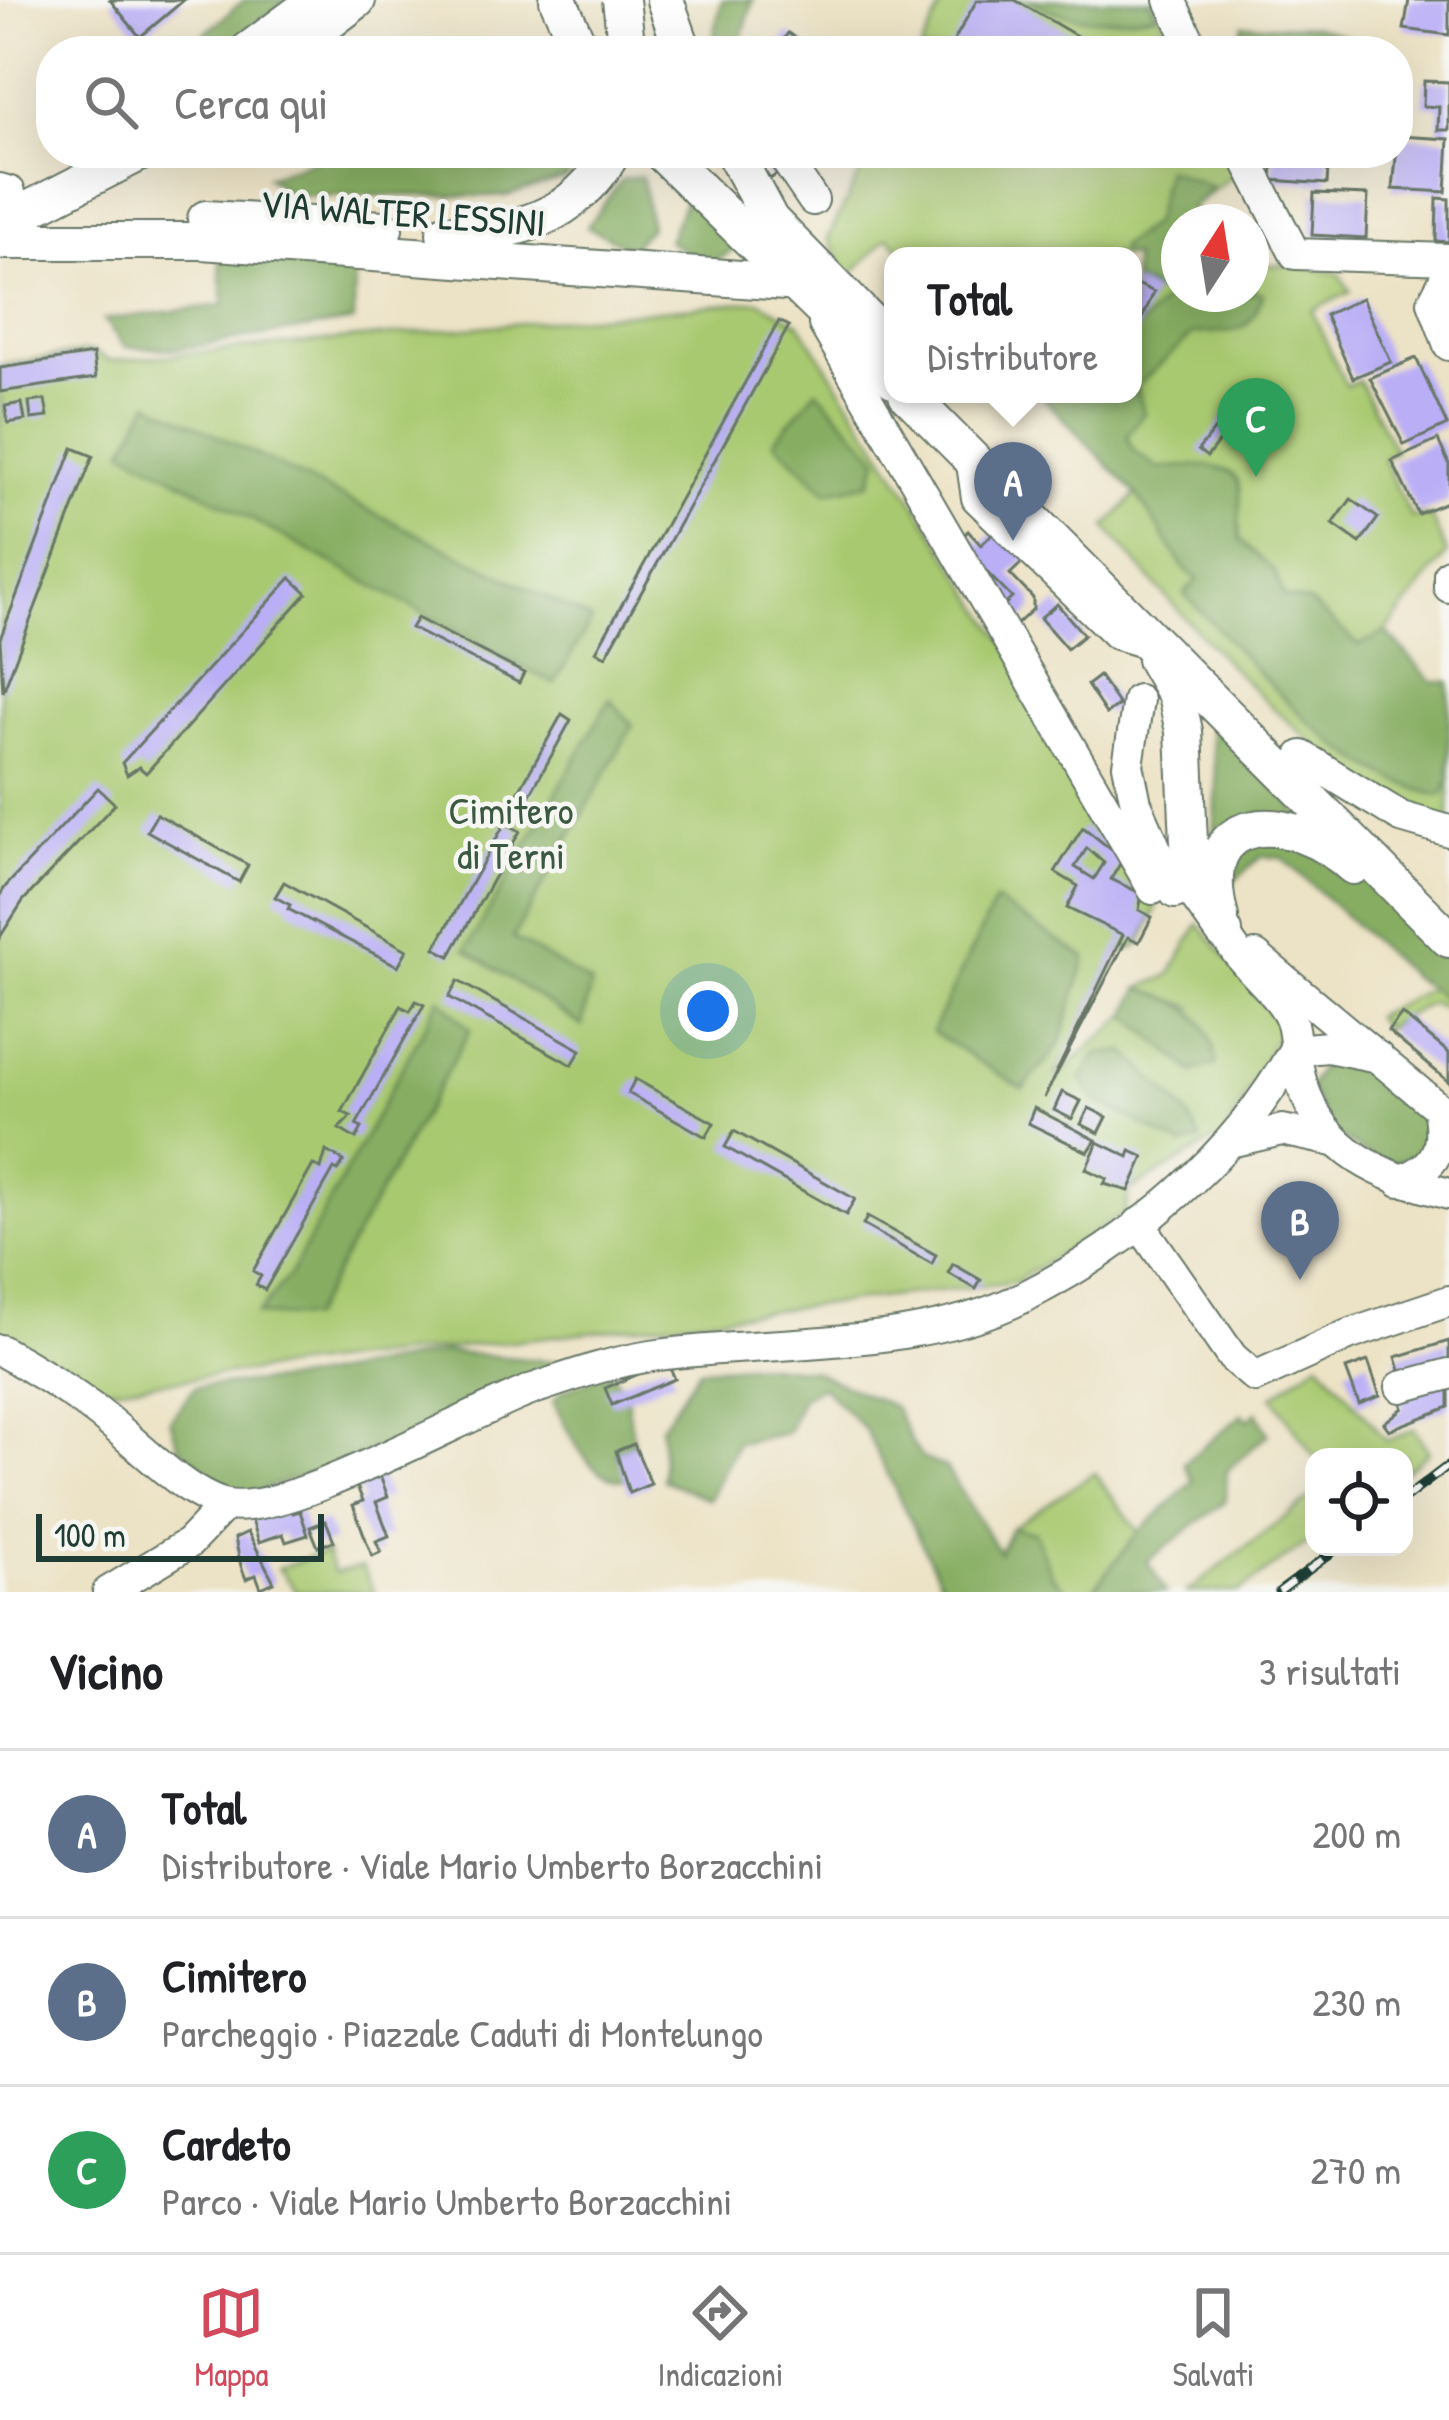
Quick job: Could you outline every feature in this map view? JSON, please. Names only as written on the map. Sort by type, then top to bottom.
[{"type":"main road","points":[[268,36],[316,0]]},
{"type":"main road","points":[[310,36],[357,0]]},
{"type":"main road","points":[[617,0],[624,36]]},
{"type":"main road","points":[[617,0],[636,36]]},
{"type":"main road","points":[[665,0],[678,36]]},
{"type":"main road","points":[[561,7],[574,36]]},
{"type":"main road","points":[[3,198],[69,168]]},
{"type":"main road","points":[[3,198],[24,212],[110,168]]},
{"type":"main road","name":"VIA WALTER LESSINI","points":[[0,240],[124,219],[260,220],[490,234],[550,217],[586,188],[601,168]]},
{"type":"main road","points":[[678,168],[884,370]]},
{"type":"main road","points":[[722,168],[884,336]]},
{"type":"main road","points":[[742,168],[770,220]]},
{"type":"main road","name":"VIA WALTER LESSINI","points":[[0,240],[201,241],[799,283]]},
{"type":"main road","points":[[917,403],[1078,579],[1138,629],[1431,905]]},
{"type":"main road","points":[[948,403],[1302,756],[1431,905],[1449,939]]},
{"type":"main road","points":[[1138,629],[1177,695],[1184,731],[1191,886],[1224,932]]},
{"type":"main road","points":[[1224,932],[1214,870],[1224,844],[1259,826],[1302,831],[1332,847],[1382,892],[1431,905]]},
{"type":"street","points":[[1170,0],[1187,36]]},
{"type":"street","points":[[791,168],[813,200]]},
{"type":"street","points":[[1251,168],[1295,254],[1449,260]]},
{"type":"street","points":[[1406,258],[1417,268],[1449,345]]},
{"type":"street","points":[[1433,302],[1449,272]]},
{"type":"street","points":[[799,283],[1164,891],[1129,765],[1138,700]]},
{"type":"street","points":[[1449,574],[1449,587]]},
{"type":"street","points":[[1302,756],[1401,818],[1449,831]]},
{"type":"street","points":[[1224,932],[1238,960],[1292,1021],[1294,1050],[1317,1120],[1334,1141],[1364,1166],[1449,1194]]},
{"type":"street","points":[[1224,932],[1444,1113],[1439,1152],[1421,1173],[1400,1181]]},
{"type":"street","points":[[1294,1050],[1328,1047],[1378,1057]]},
{"type":"street","points":[[0,1349],[92,1408],[196,1492],[225,1505],[259,1502],[349,1474],[532,1390],[601,1368],[654,1355],[868,1336],[966,1319],[1020,1300],[1098,1257],[1230,1142],[1269,1095],[1294,1050]]},
{"type":"street","points":[[1230,1142],[1282,1130],[1334,1141]]},
{"type":"street","points":[[1139,1223],[1232,1358],[1255,1377],[1348,1335],[1449,1301]]},
{"type":"street","points":[[1401,1387],[1449,1374]]},
{"type":"street","points":[[108,1592],[189,1543],[225,1505]]},
{"type":"green space","points":[[244,0],[288,0],[239,36],[202,36]]},
{"type":"green space","points":[[722,0],[753,0],[742,36],[714,36]]},
{"type":"green space","points":[[945,0],[1153,0],[1170,36],[927,36]]},
{"type":"green space","points":[[1028,0],[1148,0],[1157,14],[1091,19]]},
{"type":"green space","points":[[1243,25],[1315,26],[1344,36],[1240,36]]},
{"type":"green space","points":[[292,168],[572,168],[567,178],[505,196],[291,195],[267,177]]},
{"type":"green space","points":[[863,168],[1235,168],[1237,172],[1196,204],[1161,204],[1161,312],[1269,312],[1269,265],[1340,274],[1350,292],[1312,311],[1346,386],[1359,381],[1395,451],[1383,459],[1411,517],[1431,517],[1447,553],[1386,632],[1432,681],[1449,682],[1449,822],[1405,806],[1311,741],[1217,653],[1106,527],[1136,494],[1049,403],[1142,403],[1142,247],[898,247],[888,237],[848,278],[828,238]]},
{"type":"green space","points":[[1166,169],[1212,187],[1195,204],[1161,204],[1161,293],[1142,285],[1142,247],[1120,247],[1153,223]]},
{"type":"green space","points":[[642,176],[650,227],[631,248],[587,227],[621,180]]},
{"type":"green space","points":[[688,192],[738,247],[709,266],[668,241]]},
{"type":"green space","points":[[219,256],[355,270],[354,321],[178,349],[125,347],[104,320],[224,305]]},
{"type":"green space","name":"Cimitero di Terni","points":[[759,301],[799,323],[1017,662],[1157,908],[1140,945],[1119,953],[1055,1077],[1127,1015],[1193,1072],[1193,1007],[1140,988],[1170,975],[1199,924],[1282,1026],[1225,1135],[1129,1191],[1125,1213],[1015,1282],[102,1389],[0,1335],[0,365],[91,351],[110,361]],"holes":[[[1126,1052],[1141,1068],[1182,1145],[1094,1099]]]},
{"type":"green space","points":[[1161,304],[1161,312],[1255,312],[1237,329],[1193,334],[1142,381],[1142,323]]},
{"type":"green space","points":[[817,390],[879,458],[870,483],[827,492],[774,441]]},
{"type":"green space","points":[[149,402],[592,620],[554,684],[124,450]]},
{"type":"green space","points":[[1049,403],[1141,403],[1144,413],[1127,436],[1133,450],[1159,469],[1206,466],[1236,478],[1240,539],[1275,572],[1284,597],[1309,602],[1359,645],[1386,632],[1432,681],[1449,682],[1449,781],[1441,796],[1366,764],[1300,714],[1184,594],[1198,579],[1185,570],[1137,495]]},
{"type":"green space","points":[[610,699],[633,725],[513,938],[591,984],[582,1026],[466,950]]},
{"type":"green space","points":[[1223,728],[1306,821],[1214,841],[1217,785],[1210,729]]},
{"type":"green space","points":[[1248,835],[1331,854],[1449,949],[1449,1001],[1412,977],[1282,858],[1262,856],[1231,884],[1233,849]]},
{"type":"green space","points":[[995,901],[1086,958],[1060,1044],[1023,1089],[932,1032]]},
{"type":"green space","points":[[1140,988],[1183,1005],[1202,1022],[1216,1065],[1193,1072],[1127,1015]]},
{"type":"green space","points":[[1430,988],[1449,1001],[1449,1009],[1429,1003],[1384,1028],[1374,1017]]},
{"type":"green space","points":[[440,998],[470,1030],[310,1318],[257,1315],[291,1273]]},
{"type":"green space","points":[[1365,1051],[1420,1106],[1427,1149],[1387,1166],[1334,1134],[1309,1088],[1328,1052]]},
{"type":"green space","points":[[1126,1052],[1185,1111],[1201,1140],[1182,1146],[1094,1099],[1081,1079],[1098,1053]]},
{"type":"green space","points":[[445,1352],[564,1362],[514,1403],[241,1497],[179,1448],[170,1420],[195,1387],[305,1379]]},
{"type":"green space","points":[[1319,1361],[1387,1441],[1414,1429],[1429,1452],[1413,1465],[1413,1448],[1308,1448],[1273,1396]]},
{"type":"green space","points":[[759,1364],[811,1370],[894,1407],[922,1458],[945,1467],[999,1552],[1011,1528],[1034,1532],[1052,1576],[1070,1592],[946,1592],[866,1431],[822,1386],[802,1397],[787,1433],[737,1443],[709,1499],[663,1480],[661,1427],[699,1369]]},
{"type":"green space","points":[[612,1372],[627,1398],[634,1444],[616,1452],[628,1479],[614,1478],[591,1464],[553,1401],[564,1390]]},
{"type":"green space","points":[[1257,1412],[1268,1434],[1227,1471],[1225,1502],[1147,1561],[1166,1592],[1091,1592],[1139,1532],[1193,1482],[1184,1463],[1243,1414],[1247,1420]]},
{"type":"green space","points":[[1094,1473],[1139,1532],[1091,1592],[1070,1592],[1052,1576],[1034,1533],[1011,1528]]},
{"type":"green space","points":[[1305,1502],[1305,1544],[1239,1592],[1187,1592]]},
{"type":"green space","points":[[326,1552],[334,1573],[362,1567],[374,1592],[297,1592],[278,1568]]},
{"type":"building","points":[[110,0],[184,0],[141,36]]},
{"type":"building","points":[[977,0],[1015,0],[1077,36],[957,36]]},
{"type":"building","points":[[1409,0],[1449,0],[1449,35],[1404,29]]},
{"type":"building","points":[[1424,81],[1449,82],[1449,130],[1438,130],[1439,107],[1423,106]]},
{"type":"building","points":[[1413,137],[1449,139],[1446,192],[1393,189],[1395,168],[1413,168]]},
{"type":"building","points":[[762,168],[786,168],[770,179]]},
{"type":"building","points":[[1273,168],[1328,168],[1327,184],[1272,180]]},
{"type":"building","points":[[1314,193],[1368,195],[1366,238],[1312,235]]},
{"type":"building","points":[[1437,198],[1449,199],[1449,242],[1436,241]]},
{"type":"building","points":[[1142,286],[1154,292],[1142,319]]},
{"type":"building","points":[[1362,298],[1391,362],[1353,378],[1325,315]]},
{"type":"building","points":[[779,321],[789,326],[606,656],[596,651]]},
{"type":"building","points":[[93,354],[96,378],[0,392],[0,368]]},
{"type":"building","points":[[1416,358],[1447,425],[1404,445],[1370,378]]},
{"type":"building","points":[[1252,383],[1258,390],[1207,457],[1198,450]]},
{"type":"building","points":[[45,400],[48,417],[31,419],[29,402]]},
{"type":"building","points":[[22,403],[25,420],[8,423],[5,406]]},
{"type":"building","points":[[1438,440],[1449,464],[1449,501],[1418,514],[1392,461]]},
{"type":"building","points":[[73,448],[93,456],[3,692],[0,639]]},
{"type":"building","points":[[1351,499],[1378,518],[1360,543],[1333,524]]},
{"type":"building","points":[[1010,516],[1040,546],[1010,574],[1033,598],[1033,609],[1016,625],[1000,609],[1012,598],[957,542],[968,531],[981,545]]},
{"type":"building","points":[[291,578],[307,593],[146,773],[139,767],[127,775],[122,763]]},
{"type":"building","points":[[1057,604],[1084,635],[1067,649],[1040,618]]},
{"type":"building","points":[[417,618],[524,673],[519,683],[411,628]]},
{"type":"building","points":[[1099,676],[1119,705],[1106,714],[1087,685]]},
{"type":"building","points":[[562,714],[571,720],[521,811],[511,805]]},
{"type":"building","points":[[98,788],[115,804],[23,901],[0,937],[0,895]]},
{"type":"building","points":[[157,814],[248,865],[239,882],[147,831]]},
{"type":"building","points":[[505,823],[520,831],[450,956],[435,948]]},
{"type":"building","points":[[1083,827],[1123,859],[1111,879],[1142,894],[1139,910],[1152,917],[1139,942],[1128,937],[1044,1098],[1123,935],[1067,908],[1078,886],[1055,872]],"holes":[[[1087,848],[1104,863],[1094,879],[1075,867]]]},
{"type":"building","points":[[284,882],[407,950],[398,966],[288,909],[290,905],[275,897]]},
{"type":"building","points":[[458,981],[581,1050],[572,1065],[449,997]]},
{"type":"building","points":[[416,1001],[424,1005],[356,1125],[362,1128],[356,1139],[339,1129],[351,1116],[342,1112],[401,1006],[410,1011]]},
{"type":"building","points":[[1402,1014],[1449,1053],[1449,1082],[1388,1031]]},
{"type":"building","points":[[635,1079],[714,1123],[706,1137],[628,1093]]},
{"type":"building","points":[[1062,1092],[1081,1101],[1072,1119],[1054,1110]]},
{"type":"building","points":[[1034,1108],[1096,1140],[1088,1152],[1028,1123]]},
{"type":"building","points":[[1089,1108],[1107,1117],[1099,1133],[1081,1124]]},
{"type":"building","points":[[734,1131],[855,1199],[846,1215],[725,1147]]},
{"type":"building","points":[[1098,1142],[1129,1157],[1131,1151],[1144,1157],[1129,1191],[1104,1184],[1107,1179],[1086,1169]]},
{"type":"building","points":[[326,1151],[344,1161],[338,1171],[334,1169],[265,1290],[256,1285],[261,1276],[253,1271],[313,1165],[321,1169]]},
{"type":"building","points":[[867,1217],[936,1255],[932,1264],[863,1225]]},
{"type":"building","points":[[953,1264],[981,1280],[976,1289],[948,1273]]},
{"type":"building","points":[[1449,1341],[1449,1365],[1403,1380],[1396,1357]]},
{"type":"building","points":[[1368,1361],[1380,1396],[1359,1404],[1346,1369]]},
{"type":"building","points":[[667,1362],[675,1379],[612,1405],[605,1388]]},
{"type":"building","points":[[1449,1376],[1449,1407],[1389,1430],[1384,1423],[1403,1408],[1397,1392]]},
{"type":"building","points":[[634,1444],[651,1484],[629,1493],[616,1451]]},
{"type":"building","points":[[377,1468],[388,1497],[376,1502],[389,1536],[376,1541],[381,1552],[372,1556],[353,1505],[363,1501],[353,1477]]},
{"type":"building","points":[[290,1504],[293,1513],[300,1511],[308,1535],[286,1542],[283,1534],[259,1542],[251,1517]]},
{"type":"building","points":[[326,1521],[334,1541],[318,1547],[310,1527]]},
{"type":"building","points":[[248,1532],[274,1582],[261,1588],[256,1575],[246,1579],[241,1566],[235,1538]]},
{"type":"railway","points":[[1413,1492],[1449,1465]]},
{"type":"railway","points":[[1279,1592],[1327,1556]]},
{"type":"place","name":"Cardeto","points":[[1256,477]]},
{"type":"place","name":"Total","points":[[1013,541]]},
{"type":"place","name":"Cimitero","points":[[1300,1280]]}]
